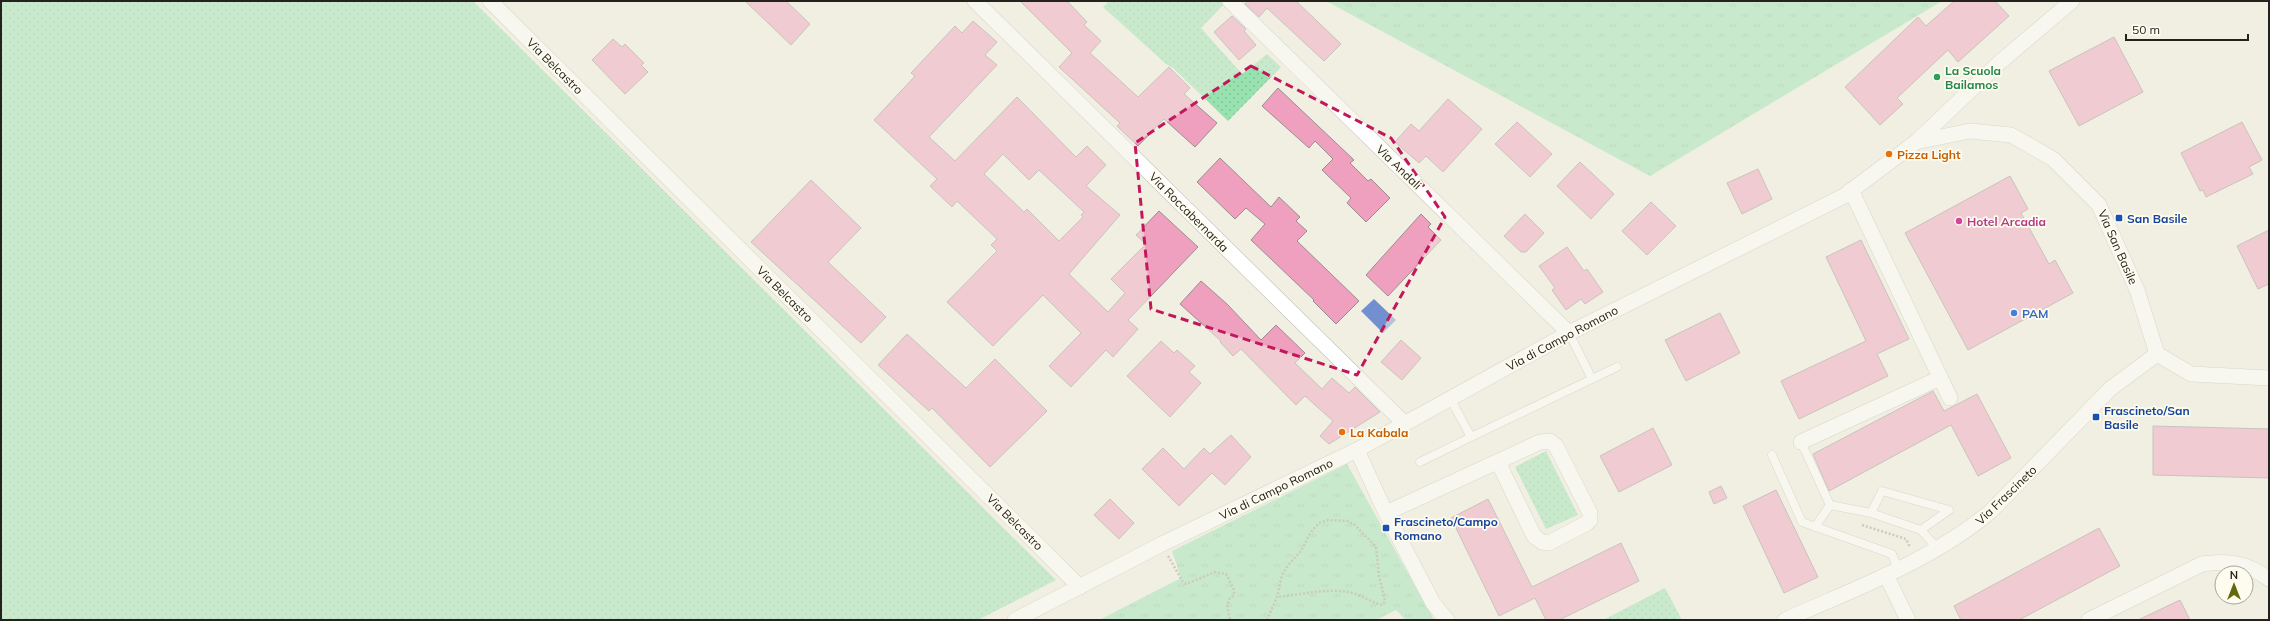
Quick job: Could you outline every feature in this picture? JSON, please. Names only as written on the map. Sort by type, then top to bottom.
[{"type":"street","name":"Via Belcastro","points":[[490,1],[1080,587]]},
{"type":"street","name":"Via Roccabernarda","points":[[975,1],[1404,423]]},
{"type":"street","name":"Via Andali","points":[[1230,1],[1569,333]]},
{"type":"street","name":"Via di Campo Romano","points":[[1015,620],[1162,544],[1357,450],[1569,333],[1851,190],[1916,142],[1999,62],[2072,1]]},
{"type":"street","name":"Via San Basile","points":[[1916,142],[1970,131],[2011,135],[2053,159],[2099,205],[2137,290],[2157,354]]},
{"type":"street","points":[[1851,190],[1950,398]]},
{"type":"street","points":[[2157,354],[2191,374],[2269,378]]},
{"type":"street","name":"Via Frascineto","points":[[1785,620],[1892,572],[1938,549],[1972,527],[1990,512],[2110,389],[2157,354]]},
{"type":"street","points":[[1801,442],[1940,378]]},
{"type":"street","points":[[1386,513],[1540,442],[1550,441],[1554,443],[1590,513],[1590,520],[1549,543],[1542,542],[1534,536],[1498,462]]},
{"type":"street","points":[[1357,450],[1386,513],[1433,603],[1446,620]]},
{"type":"street","points":[[2088,620],[2202,564],[2222,561],[2243,564],[2269,579]]},
{"type":"street","points":[[1892,572],[1908,620]]},
{"type":"lane","points":[[1569,333],[1592,379]]},
{"type":"lane","points":[[1420,462],[1617,367]]},
{"type":"lane","points":[[1450,398],[1472,437]]},
{"type":"lane","points":[[1801,442],[1830,505]]},
{"type":"lane","points":[[1772,455],[1802,522],[1892,554],[1892,572]]},
{"type":"lane","points":[[1871,513],[1882,491],[1949,510],[1921,530]]},
{"type":"lane","points":[[1830,505],[1871,513],[1921,530],[1938,549]]},
{"type":"lane","points":[[1815,527],[1830,505]]},
{"type":"path","points":[[1267,620],[1277,597],[1282,575],[1301,551],[1311,532],[1319,523],[1337,519],[1348,521],[1356,525],[1376,547],[1379,576],[1385,601],[1383,605],[1366,596],[1348,592],[1329,591],[1277,597]]},
{"type":"path","points":[[1861,524],[1906,539],[1911,549]]},
{"type":"path","points":[[1162,544],[1183,582],[1186,584],[1215,572],[1226,574],[1234,590],[1234,595],[1230,598],[1227,606],[1230,620]]},
{"type":"highlighted area","points":[[1251,66],[1391,138],[1445,217],[1357,375],[1151,309],[1135,143]]},
{"type":"green space","points":[[1,1],[473,1],[1056,580],[978,620],[1,620]]},
{"type":"green space","points":[[1109,1],[1221,1],[1224,4],[1201,28],[1242,74],[1267,54],[1281,67],[1228,121],[1173,68],[1166,64],[1103,7]]},
{"type":"green space","points":[[1326,1],[1942,1],[1650,176]]},
{"type":"green space","points":[[1546,451],[1578,515],[1546,529],[1515,467]]},
{"type":"green space","points":[[1347,464],[1434,620],[1406,620],[1396,610],[1376,620],[1099,620],[1181,578],[1172,551]]},
{"type":"green space","points":[[1665,588],[1682,620],[1603,620]]},
{"type":"water","points":[[1374,299],[1396,320],[1383,333],[1361,311]]},
{"type":"building","points":[[745,1],[786,1],[810,24],[791,45]]},
{"type":"building","points":[[1020,1],[1067,1],[1087,22],[1084,25],[1101,41],[1090,53],[1138,97],[1169,67],[1190,88],[1184,94],[1217,123],[1195,147],[1164,119],[1138,146],[1117,126],[1120,123],[1059,67],[1072,53]]},
{"type":"building","points":[[1248,1],[1296,1],[1341,44],[1324,61],[1267,8],[1259,17],[1245,4]]},
{"type":"building","points":[[1954,1],[1995,1],[2009,16],[1958,62],[1948,50],[1897,98],[1903,104],[1880,125],[1845,87],[1918,17],[1926,26]]},
{"type":"building","points":[[1232,16],[1246,29],[1244,31],[1256,45],[1239,60],[1214,32]]},
{"type":"building","points":[[973,21],[997,42],[985,55],[997,65],[929,137],[955,161],[1017,97],[1076,157],[1087,146],[1106,165],[1086,186],[1120,215],[1069,274],[1108,312],[1125,293],[1111,279],[1146,244],[1136,235],[1159,211],[1198,247],[1128,320],[1138,329],[1113,357],[1106,350],[1071,387],[1049,366],[1081,333],[1043,295],[993,346],[947,302],[997,251],[991,245],[997,239],[957,201],[952,207],[930,186],[937,179],[874,120],[915,76],[911,73],[955,26],[962,33]],"holes":[[[1003,154],[1029,180],[1039,170],[1084,212],[1081,215],[1083,217],[1059,241],[1027,209],[1024,212],[984,174]]]},
{"type":"building","points":[[2114,37],[2143,92],[2079,126],[2049,71]]},
{"type":"building","points":[[613,39],[622,47],[625,44],[644,63],[641,65],[648,72],[625,94],[592,60]]},
{"type":"building","points":[[1278,88],[1354,160],[1350,163],[1368,181],[1371,179],[1390,198],[1366,222],[1347,203],[1351,198],[1322,170],[1333,159],[1315,141],[1309,148],[1262,106]]},
{"type":"building","points":[[1448,99],[1482,129],[1443,172],[1426,156],[1419,163],[1395,142],[1411,124],[1419,131]]},
{"type":"building","points":[[1517,122],[1552,154],[1530,177],[1495,144]]},
{"type":"building","points":[[2242,122],[2262,160],[2249,167],[2253,174],[2206,197],[2203,190],[2200,191],[2181,153]]},
{"type":"building","points":[[1220,158],[1271,207],[1279,197],[1300,217],[1296,221],[1307,231],[1297,241],[1359,301],[1336,324],[1313,301],[1314,300],[1251,240],[1265,224],[1246,208],[1235,219],[1197,182]]},
{"type":"building","points":[[1580,162],[1614,194],[1591,219],[1557,186]]},
{"type":"building","points":[[1758,169],[1772,199],[1742,214],[1727,183]]},
{"type":"building","points":[[2010,176],[2028,209],[2021,213],[2049,264],[2055,260],[2073,293],[1968,350],[1905,233]]},
{"type":"building","points":[[811,180],[861,228],[828,262],[886,317],[861,343],[751,242]]},
{"type":"building","points":[[1651,202],[1676,226],[1647,255],[1622,231]]},
{"type":"building","points":[[1421,214],[1431,224],[1428,227],[1441,240],[1388,296],[1366,275]]},
{"type":"building","points":[[1525,214],[1544,233],[1526,252],[1521,252],[1504,236]]},
{"type":"building","points":[[2269,230],[2269,284],[2258,289],[2237,246]]},
{"type":"building","points":[[1861,240],[1909,339],[1877,354],[1888,376],[1799,419],[1781,381],[1866,341],[1826,257]]},
{"type":"building","points":[[1567,247],[1584,271],[1587,269],[1603,292],[1585,304],[1581,299],[1566,310],[1552,290],[1555,288],[1539,266]]},
{"type":"building","points":[[1201,281],[1227,304],[1261,340],[1276,325],[1305,353],[1295,363],[1322,389],[1332,378],[1349,393],[1355,387],[1380,412],[1329,444],[1320,436],[1333,421],[1305,396],[1296,405],[1241,349],[1233,356],[1220,342],[1221,341],[1180,304]]},
{"type":"building","points":[[1720,313],[1740,353],[1686,381],[1665,340]]},
{"type":"building","points":[[907,334],[966,388],[995,359],[1047,411],[990,467],[932,408],[929,411],[878,365]]},
{"type":"building","points":[[1401,340],[1421,358],[1402,380],[1381,362]]},
{"type":"building","points":[[1161,341],[1174,353],[1177,350],[1195,366],[1189,372],[1201,383],[1170,417],[1127,376]]},
{"type":"building","points":[[1933,391],[1944,411],[1977,394],[2011,458],[1978,476],[1951,425],[1829,491],[1813,454]]},
{"type":"building","points":[[2153,426],[2269,429],[2269,478],[2153,475]]},
{"type":"building","points":[[1653,428],[1672,465],[1619,492],[1600,456]]},
{"type":"building","points":[[1231,435],[1251,457],[1225,485],[1212,473],[1179,506],[1142,469],[1163,448],[1184,469],[1204,448],[1210,454]]},
{"type":"building","points":[[1721,486],[1727,498],[1714,504],[1709,492]]},
{"type":"building","points":[[1776,490],[1818,577],[1784,593],[1743,506]]},
{"type":"building","points":[[1110,499],[1134,523],[1119,539],[1094,515]]},
{"type":"building","points":[[1488,499],[1532,587],[1621,543],[1639,581],[1559,620],[1546,620],[1535,598],[1499,616],[1451,518]]},
{"type":"building","points":[[2099,528],[2120,566],[2019,620],[1961,620],[1954,606]]},
{"type":"building","points":[[2180,600],[2190,620],[2138,620]]},
{"type":"place","name":"La Scuola Bailamos","points":[[1937,77]]},
{"type":"place","name":"Pizza Light","points":[[1889,154]]},
{"type":"place","name":"San Basile","points":[[2119,218]]},
{"type":"place","name":"Hotel Arcadia","points":[[1959,221]]},
{"type":"place","name":"PAM","points":[[2014,313]]},
{"type":"place","name":"Frascineto/San Basile","points":[[2096,417]]},
{"type":"place","name":"La Kabala","points":[[1342,432]]},
{"type":"place","name":"Frascineto/Campo Romano","points":[[1386,528]]}]
